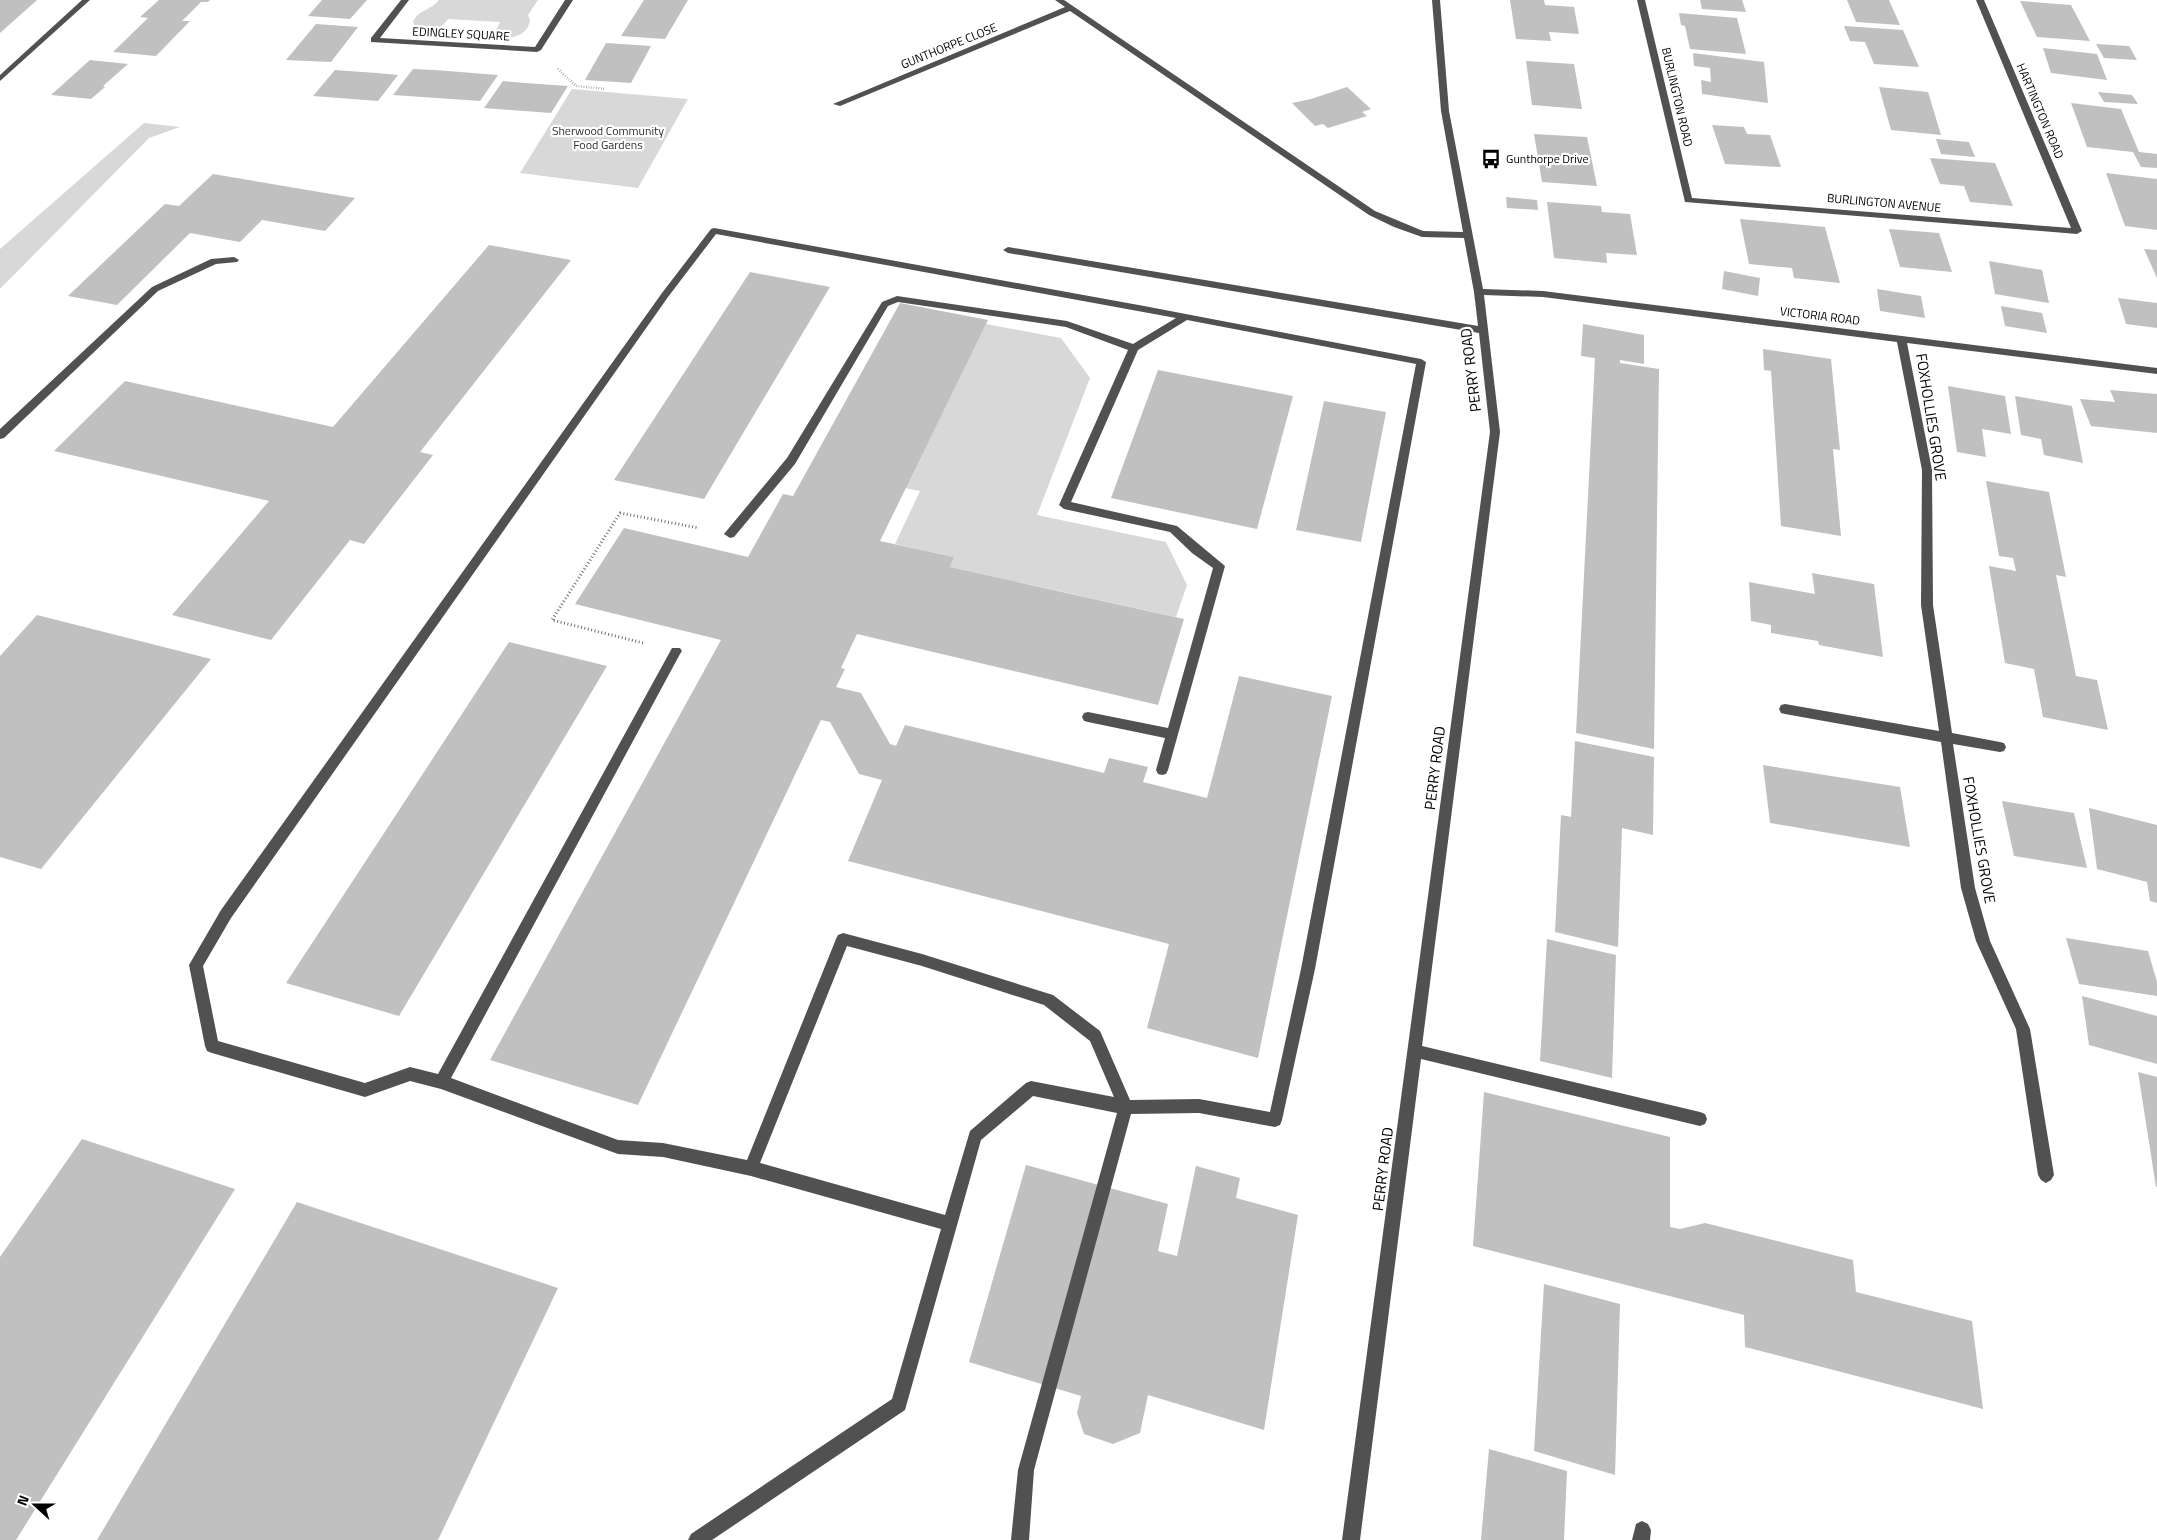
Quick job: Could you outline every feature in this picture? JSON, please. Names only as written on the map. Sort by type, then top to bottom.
[{"type":"street","points":[[0,79],[86,0]]},
{"type":"street","name":"EDINGLEY SQUARE","points":[[404,0],[374,40],[538,50]]},
{"type":"street","points":[[538,50],[569,0]]},
{"type":"street","points":[[1059,0],[1372,213],[1422,234],[1468,235]]},
{"type":"street","name":"PERRY ROAD","points":[[1351,1540],[1495,432],[1479,292],[1445,111],[1436,0]]},
{"type":"street","name":"BURLINGTON ROAD","points":[[1642,0],[1688,200]]},
{"type":"street","name":"HARTINGTON ROAD","points":[[1980,0],[2078,232]]},
{"type":"street","name":"GUNTHORPE CLOSE","points":[[837,104],[1070,8]]},
{"type":"street","name":"BURLINGTON AVENUE","points":[[1688,200],[2078,232]]},
{"type":"street","points":[[697,1540],[899,1404],[975,1136],[1031,1088],[1126,1107],[1199,1106],[1275,1120],[1310,960],[1420,362],[714,231],[664,295],[226,914],[196,965],[212,1046],[365,1090],[410,1074],[441,1082],[618,1147],[663,1150],[751,1168],[950,1224]]},
{"type":"street","points":[[1008,250],[1483,330]]},
{"type":"street","points":[[0,436],[155,289],[214,261],[234,260]]},
{"type":"street","name":"VICTORIA ROAD","points":[[1479,292],[1543,294],[2157,372]]},
{"type":"street","points":[[730,534],[791,461],[885,304],[897,299],[1067,324],[1134,348]]},
{"type":"street","points":[[1162,770],[1219,566],[1196,550],[1173,529],[1064,505],[1134,348],[1185,317]]},
{"type":"street","name":"FOXHOLLIES GROVE","points":[[1902,339],[1927,470],[1927,605],[1968,888],[1983,941],[2023,1029],[2046,1175]]},
{"type":"street","points":[[441,1082],[676,651]]},
{"type":"street","points":[[1785,709],[2000,748]]},
{"type":"street","points":[[1088,717],[1172,734]]},
{"type":"street","points":[[751,1168],[843,939],[922,960],[1048,1000],[1094,1036],[1126,1107],[1026,1470],[1020,1540]]},
{"type":"street","points":[[1414,1051],[1700,1119]]},
{"type":"path","points":[[538,50],[576,86],[606,88]]},
{"type":"path","points":[[676,651],[552,620],[620,513],[730,534]]},
{"type":"green space","points":[[439,0],[538,0],[528,15],[530,20],[526,30],[518,36],[508,38],[497,36],[495,32],[500,22],[448,19],[438,29],[425,31],[416,28],[413,22],[415,18]]},
{"type":"green space","name":"Sherwood Community Food Gardens","points":[[572,89],[688,99],[638,188],[520,173]]},
{"type":"green space","points":[[144,123],[180,127],[149,138],[0,289],[0,249]]},
{"type":"green space","points":[[986,324],[1061,338],[1090,378],[1037,515],[1166,542],[1187,585],[1176,617],[950,567],[954,557],[895,544],[920,491],[905,488]]},
{"type":"building","points":[[0,0],[37,0],[0,33]]},
{"type":"building","points":[[159,0],[210,0],[208,2],[201,2],[182,21],[190,21],[156,56],[113,52],[148,18],[140,17]]},
{"type":"building","points":[[322,0],[367,0],[350,19],[308,16]]},
{"type":"building","points":[[644,0],[688,0],[665,39],[621,36]]},
{"type":"building","points":[[1510,0],[1544,0],[1545,5],[1574,7],[1579,34],[1549,32],[1551,41],[1516,39]]},
{"type":"building","points":[[1700,0],[1742,0],[1746,12],[1702,9]]},
{"type":"building","points":[[1847,0],[1889,0],[1900,25],[1856,22]]},
{"type":"building","points":[[2020,1],[2071,5],[2090,41],[2037,37]]},
{"type":"building","points":[[1679,13],[1737,18],[1746,54],[1690,49],[1685,26],[1681,25]]},
{"type":"building","points":[[316,24],[358,27],[331,62],[286,60]]},
{"type":"building","points":[[1844,26],[1903,30],[1919,67],[1874,64],[1865,42],[1850,41]]},
{"type":"building","points":[[606,43],[651,46],[631,83],[585,80]]},
{"type":"building","points":[[2096,44],[2129,46],[2137,60],[2104,58]]},
{"type":"building","points":[[2043,48],[2097,54],[2107,80],[2051,73]]},
{"type":"building","points":[[1693,53],[1764,62],[1768,103],[1702,94],[1701,80],[1711,82],[1710,68],[1694,66]]},
{"type":"building","points":[[90,60],[128,64],[91,99],[51,95]]},
{"type":"building","points":[[1526,61],[1574,64],[1582,109],[1532,105]]},
{"type":"building","points":[[413,69],[498,75],[480,101],[393,95]]},
{"type":"building","points":[[335,70],[398,75],[378,101],[313,96]]},
{"type":"building","points":[[503,81],[568,86],[551,113],[484,108]]},
{"type":"building","points":[[1347,87],[1371,109],[1362,112],[1367,116],[1328,128],[1323,124],[1315,126],[1292,103],[1311,99]]},
{"type":"building","points":[[1879,87],[1928,92],[1941,135],[1891,130]]},
{"type":"building","points":[[2098,92],[2132,95],[2138,104],[2104,102]]},
{"type":"building","points":[[2071,103],[2121,109],[2139,152],[2157,154],[2157,168],[2141,167],[2133,152],[2087,147]]},
{"type":"building","points":[[1712,125],[1744,127],[1747,134],[1770,135],[1781,167],[1725,164]]},
{"type":"building","points":[[1534,134],[1587,137],[1597,186],[1542,182]]},
{"type":"building","points":[[1936,139],[1969,142],[1975,157],[1941,154]]},
{"type":"building","points":[[1930,158],[1995,163],[2013,206],[1970,202],[1964,186],[1940,184]]},
{"type":"building","points":[[2106,173],[2157,179],[2157,230],[2125,226]]},
{"type":"building","points":[[213,174],[355,198],[325,231],[262,220],[240,242],[190,233],[117,305],[68,296],[165,204],[179,206]]},
{"type":"building","points":[[1506,197],[1537,200],[1538,210],[1507,208]]},
{"type":"building","points":[[1547,202],[1601,206],[1602,212],[1630,214],[1637,255],[1606,253],[1607,263],[1554,258]]},
{"type":"building","points":[[1740,219],[1825,227],[1840,283],[1794,278],[1792,268],[1749,264]]},
{"type":"building","points":[[1889,229],[1939,233],[1952,272],[1900,267]]},
{"type":"building","points":[[489,245],[571,260],[420,452],[433,455],[364,544],[350,540],[271,640],[172,615],[269,501],[54,451],[125,381],[333,427]]},
{"type":"building","points":[[2144,249],[2157,250],[2157,278]]},
{"type":"building","points":[[1989,261],[2042,270],[2049,303],[1995,294]]},
{"type":"building","points":[[1724,271],[1760,278],[1758,296],[1722,289]]},
{"type":"building","points":[[750,272],[830,287],[704,499],[614,480]]},
{"type":"building","points":[[1877,289],[1921,296],[1925,318],[1880,311]]},
{"type":"building","points":[[2118,298],[2157,303],[2157,328],[2126,324]]},
{"type":"building","points":[[900,303],[988,320],[880,541],[954,557],[950,567],[1184,619],[1158,705],[857,634],[841,668],[845,669],[836,687],[861,693],[890,744],[896,746],[905,725],[1104,773],[1109,758],[1148,767],[1143,782],[1207,798],[1239,676],[1332,696],[1258,1058],[1147,1028],[1169,944],[848,861],[882,780],[859,774],[830,722],[821,720],[638,1105],[490,1060],[721,640],[575,604],[624,528],[748,557],[783,494],[793,496]]},
{"type":"building","points":[[2001,306],[2042,313],[2047,333],[2005,326]]},
{"type":"building","points":[[1583,324],[1644,335],[1644,364],[1620,360],[1620,363],[1659,369],[1654,749],[1576,733],[1595,358],[1581,356]]},
{"type":"building","points":[[1763,349],[1831,359],[1840,450],[1833,449],[1841,536],[1781,526],[1771,371],[1764,370]]},
{"type":"building","points":[[1158,370],[1293,396],[1257,529],[1111,498]]},
{"type":"building","points":[[1948,386],[2005,396],[2011,434],[1982,429],[1986,457],[1957,452]]},
{"type":"building","points":[[2110,390],[2157,394],[2157,433],[2091,426],[2080,399],[2115,402]]},
{"type":"building","points":[[2015,396],[2072,406],[2083,463],[2044,455],[2041,439],[2021,435]]},
{"type":"building","points":[[1324,401],[1386,412],[1361,542],[1296,530]]},
{"type":"building","points":[[1986,481],[2049,492],[2066,577],[2056,575],[2076,676],[2097,680],[2108,730],[2043,717],[2034,669],[2005,663],[1989,566],[2016,571],[2013,558],[1999,556]]},
{"type":"building","points":[[1812,573],[1874,584],[1883,657],[1819,645],[1818,641],[1771,633],[1771,625],[1751,621],[1749,582],[1815,594]]},
{"type":"building","points":[[37,615],[211,659],[41,869],[0,857],[0,656]]},
{"type":"building","points":[[509,642],[607,666],[399,1016],[286,983]]},
{"type":"building","points":[[1575,741],[1654,757],[1653,835],[1622,828],[1618,947],[1555,932],[1561,815],[1571,817]]},
{"type":"building","points":[[1763,765],[1900,787],[1910,847],[1770,823]]},
{"type":"building","points":[[2002,801],[2074,813],[2087,868],[2014,856]]},
{"type":"building","points":[[2089,808],[2157,825],[2157,903],[2150,901],[2147,882],[2097,869]]},
{"type":"building","points":[[2066,938],[2148,951],[2157,982],[2157,996],[2079,984]]},
{"type":"building","points":[[1547,939],[1616,955],[1612,1078],[1540,1061]]},
{"type":"building","points":[[2082,996],[2157,1016],[2157,1064],[2089,1045]]},
{"type":"building","points":[[2138,1072],[2157,1077],[2157,1187],[2156,1187]]},
{"type":"building","points":[[1484,1092],[1670,1137],[1670,1227],[1680,1229],[1705,1223],[1853,1260],[1856,1292],[1972,1321],[1983,1409],[1745,1347],[1744,1315],[1473,1246]]},
{"type":"building","points":[[82,1139],[235,1189],[16,1540],[0,1540],[0,1257]]},
{"type":"building","points":[[1026,1165],[1168,1204],[1158,1251],[1177,1256],[1196,1166],[1240,1178],[1236,1198],[1298,1215],[1264,1430],[1148,1395],[1140,1433],[1113,1444],[1084,1434],[1077,1413],[1081,1396],[969,1362]]},
{"type":"building","points":[[297,1202],[558,1288],[438,1540],[97,1540]]},
{"type":"building","points":[[1544,1284],[1620,1304],[1615,1475],[1534,1451]]},
{"type":"building","points":[[1489,1449],[1567,1471],[1564,1540],[1481,1540]]},
{"type":"place","name":"Gunthorpe Drive","points":[[1491,159]]}]
